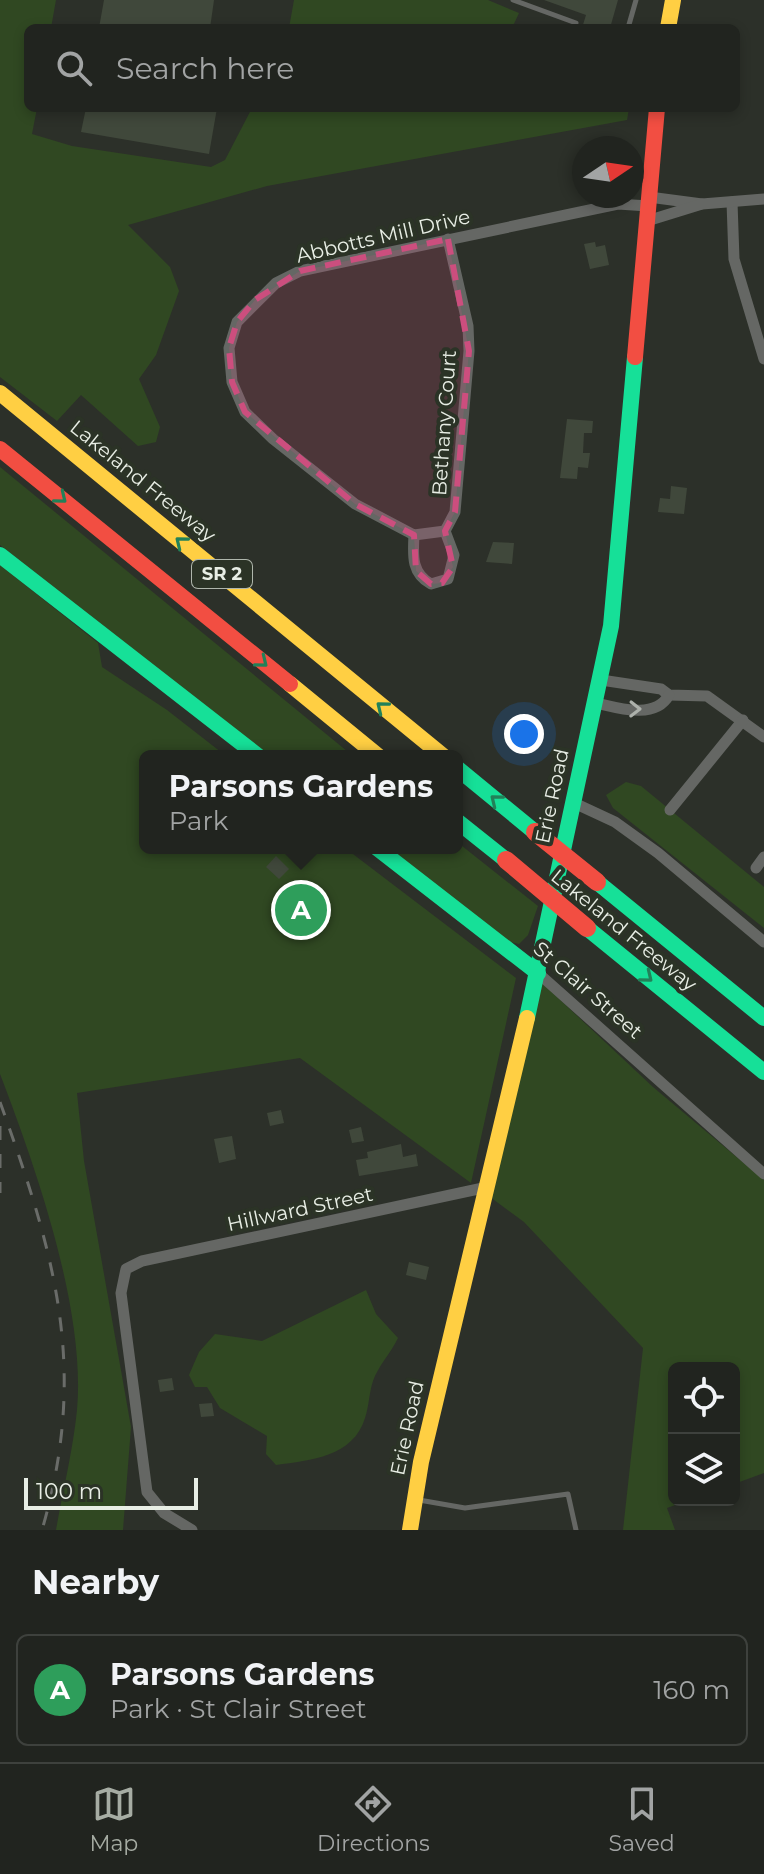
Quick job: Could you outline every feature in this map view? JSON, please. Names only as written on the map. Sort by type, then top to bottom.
[{"type":"main road","points":[[669,24],[673,0]]},
{"type":"main road","name":"Erie Road","points":[[410,1530],[414,1499],[483,1188],[538,973],[572,802],[601,680],[617,571],[657,112]]},
{"type":"main road","name":"Lakeland Freeway","points":[[0,393],[436,750]]},
{"type":"main road","name":"SR 2","points":[[0,449],[371,750]]},
{"type":"main road","points":[[0,555],[250,750]]},
{"type":"main road","name":"Lakeland Freeway","points":[[463,773],[764,1018]]},
{"type":"main road","name":"Lakeland Freeway","points":[[463,826],[764,1072]]},
{"type":"main road","name":"St Clair Street","points":[[385,854],[538,973]]},
{"type":"street","points":[[648,208],[764,199]]},
{"type":"street","points":[[732,202],[734,259],[764,359]]},
{"type":"street","name":"Abbotts Mill Drive","points":[[414,535],[355,504],[273,439],[245,412],[232,382],[229,348],[237,322],[255,300],[300,271],[618,204],[648,208]]},
{"type":"street","points":[[648,208],[702,204]]},
{"type":"street","name":"Bethany Court","points":[[414,535],[412,558],[416,571],[431,584],[448,579],[454,555],[445,531],[455,512],[469,351],[468,326],[448,239]]},
{"type":"street","points":[[414,535],[445,531]]},
{"type":"street","points":[[601,680],[661,689],[669,695],[707,696],[764,737]]},
{"type":"street","points":[[596,703],[635,710],[652,709],[669,695]]},
{"type":"street","points":[[670,810],[743,720]]},
{"type":"street","points":[[572,802],[615,822],[658,853],[764,942]]},
{"type":"street","points":[[756,868],[764,857]]},
{"type":"street","name":"St Clair Street","points":[[538,973],[764,1174]]},
{"type":"street","name":"Hillward Street","points":[[192,1530],[164,1513],[147,1492],[121,1293],[126,1269],[142,1261],[483,1188]]},
{"type":"lane","points":[[513,0],[576,23]]},
{"type":"lane","points":[[629,24],[636,0]]},
{"type":"lane","points":[[414,1499],[465,1508],[568,1494],[576,1530]]},
{"type":"highlighted area","points":[[448,239],[469,351],[455,512],[445,531],[453,567],[442,583],[431,584],[416,571],[414,535],[355,504],[245,412],[232,382],[229,348],[237,322],[255,300],[300,271]]},
{"type":"green space","points":[[0,0],[56,0],[52,24],[24,24],[24,112],[36,112],[32,134],[72,146],[211,167],[225,160],[250,112],[628,112],[627,120],[267,186],[128,225],[170,267],[179,291],[156,355],[139,379],[160,427],[156,442],[138,446],[81,395],[57,421],[0,377]]},
{"type":"green space","points":[[294,0],[488,0],[519,13],[514,24],[290,24]]},
{"type":"green space","points":[[0,467],[346,750],[262,750],[0,545]]},
{"type":"green space","points":[[0,565],[98,643],[102,667],[167,710],[218,750],[139,750],[139,854],[353,854],[516,978],[471,1183],[300,1058],[77,1093],[84,1161],[131,1427],[123,1530],[56,1530],[77,1410],[78,1371],[74,1329],[43,1195],[0,1074]]},
{"type":"green space","points":[[626,782],[641,786],[764,887],[764,928],[613,808],[606,795]]},
{"type":"green space","points":[[463,847],[538,906],[528,935],[519,944],[503,940],[396,854],[463,854]]},
{"type":"green space","points":[[541,982],[653,1087],[764,1180],[764,1473],[740,1482],[740,1362],[668,1362],[668,1506],[672,1506],[667,1508],[675,1530],[623,1530],[643,1348],[524,1222],[490,1197]]},
{"type":"green space","points":[[366,1290],[376,1314],[398,1338],[375,1376],[359,1431],[341,1449],[329,1454],[276,1465],[266,1454],[267,1436],[220,1408],[207,1387],[195,1387],[189,1375],[199,1352],[215,1334],[262,1341]]},
{"type":"building","points":[[104,0],[214,0],[211,24],[100,24]]},
{"type":"building","points":[[544,0],[618,0],[611,24],[583,24],[586,15]]},
{"type":"building","points":[[85,112],[216,112],[209,154],[81,132]]},
{"type":"building","points":[[595,242],[596,247],[605,245],[609,265],[590,269],[584,244]]},
{"type":"building","points":[[567,419],[593,421],[592,433],[584,433],[583,453],[590,453],[588,468],[578,467],[577,479],[560,478]]},
{"type":"building","points":[[671,486],[687,488],[684,514],[658,512],[660,498],[670,499]]},
{"type":"building","points":[[493,542],[514,543],[512,564],[486,562]]},
{"type":"building","points":[[276,856],[289,869],[279,879],[266,867]]},
{"type":"building","points":[[281,1110],[284,1123],[270,1126],[267,1113]]},
{"type":"building","points":[[361,1127],[364,1141],[352,1143],[349,1130]]},
{"type":"building","points":[[232,1136],[236,1159],[219,1163],[214,1139]]},
{"type":"building","points":[[401,1144],[403,1157],[416,1154],[418,1166],[359,1176],[356,1160],[368,1158],[367,1152]]},
{"type":"building","points":[[409,1262],[429,1267],[426,1280],[406,1275]]},
{"type":"building","points":[[172,1378],[174,1390],[160,1392],[158,1380]]},
{"type":"building","points":[[212,1403],[214,1416],[201,1417],[199,1404]]},
{"type":"railway","points":[[0,1102],[36,1211],[50,1262],[59,1313],[64,1364],[63,1416],[56,1471],[42,1530]]},
{"type":"railway","points":[[0,1126],[0,1193]]},
{"type":"traffic: fast","points":[[527,1018],[611,626],[635,357]]},
{"type":"traffic: fast","points":[[0,555],[250,750]]},
{"type":"traffic: fast","points":[[463,773],[535,832]]},
{"type":"traffic: fast","points":[[463,826],[506,860]]},
{"type":"traffic: fast","points":[[385,854],[538,973]]},
{"type":"traffic: fast","points":[[597,882],[764,1018]]},
{"type":"traffic: fast","points":[[587,928],[764,1072]]},
{"type":"traffic: slow","points":[[669,24],[673,0]]},
{"type":"traffic: slow","points":[[0,393],[436,750]]},
{"type":"traffic: slow","points":[[290,684],[371,750]]},
{"type":"traffic: slow","points":[[410,1530],[421,1462],[527,1018]]},
{"type":"traffic: jam","points":[[635,357],[657,112]]},
{"type":"traffic: jam","points":[[0,449],[290,684]]},
{"type":"traffic: jam","points":[[535,832],[597,882]]},
{"type":"traffic: jam","points":[[506,860],[587,928]]},
{"type":"place","name":"Parsons Gardens","points":[[301,910]]}]
